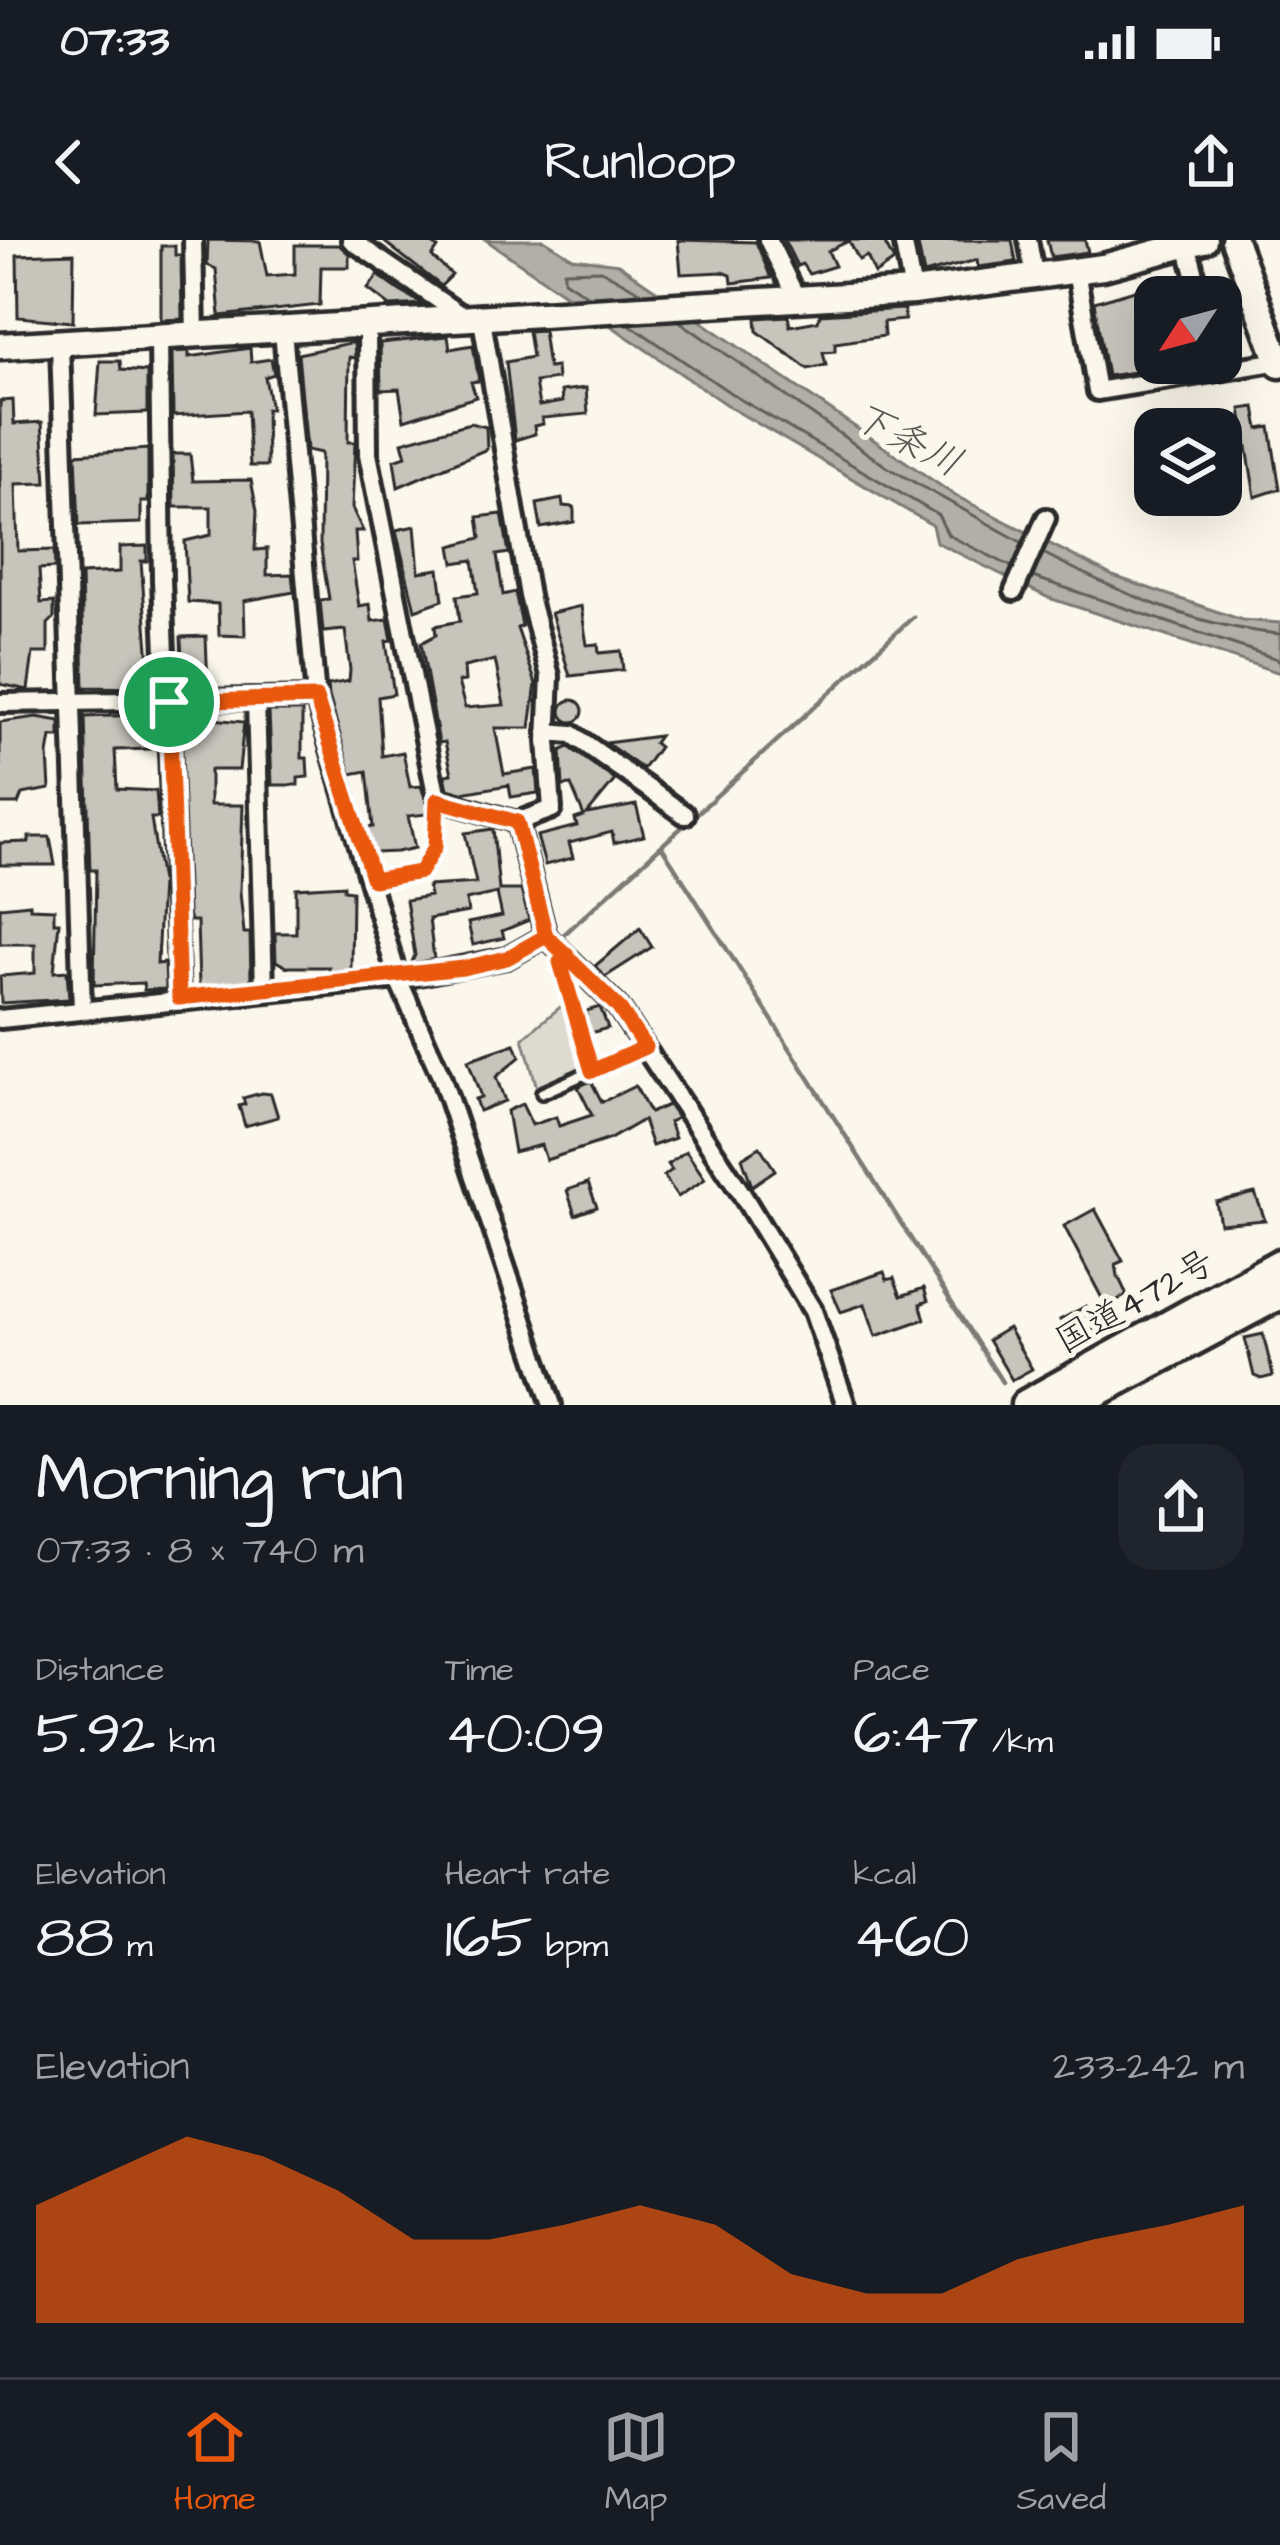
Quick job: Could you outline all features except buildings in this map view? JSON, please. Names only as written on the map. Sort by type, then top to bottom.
[{"type":"highway","name":"国道472号","points":[[1027,1405],[1280,1265]]},
{"type":"highway","name":"国道472号","points":[[1070,1405],[1280,1294]]},
{"type":"street","points":[[193,240],[195,336]]},
{"type":"street","points":[[352,240],[474,320],[529,596],[550,676],[547,732],[553,808],[517,822],[437,800],[368,454],[367,326]]},
{"type":"street","points":[[768,240],[796,297]]},
{"type":"street","points":[[904,240],[913,292]]},
{"type":"street","points":[[1028,240],[1035,279]]},
{"type":"street","points":[[1234,240],[1280,362],[1242,365]]},
{"type":"street","points":[[0,346],[474,320],[544,310],[563,314],[913,292],[1076,272],[1196,243],[1199,276]]},
{"type":"street","points":[[1076,272],[1097,391],[1134,384]]},
{"type":"street","points":[[283,332],[316,698],[373,880],[398,979],[441,1076],[552,1405]]},
{"type":"street","points":[[159,339],[179,998]]},
{"type":"street","points":[[61,344],[82,1010]]},
{"type":"street","points":[[1014,591],[1045,521]]},
{"type":"street","points":[[0,703],[316,698]]},
{"type":"street","points":[[256,699],[264,990]]},
{"type":"street","points":[[547,732],[572,734],[686,815]]},
{"type":"street","points":[[517,822],[546,936],[618,1007],[645,1047],[813,1311],[846,1405]]},
{"type":"street","points":[[0,1019],[398,979],[507,958],[546,936]]},
{"type":"lane","points":[[373,880],[420,872],[435,847],[437,800]]},
{"type":"lane","points":[[567,955],[560,962],[592,1071]]},
{"type":"lane","points":[[542,1094],[645,1047]]},
{"type":"shaded area","points":[[565,1003],[585,1062],[582,1072],[537,1088],[523,1038]]},
{"type":"water","points":[[486,240],[544,240],[573,258],[618,264],[954,495],[1113,576],[1242,620],[1280,623],[1280,673],[1049,598],[936,542],[932,525],[731,408]]},
{"type":"waterway","points":[[559,939],[913,617]]},
{"type":"waterway","points":[[662,847],[1002,1382]]},
{"type":"waterway","points":[[517,961],[550,945]]},
{"type":"waterway","points":[[83,1019],[323,995]]},
{"type":"route","points":[[169,702],[179,998],[398,979],[507,958],[546,936],[567,955],[560,962],[592,1071],[645,1047],[618,1007],[567,955],[546,936],[517,822],[437,800],[435,847],[420,872],[373,880],[316,698],[169,702]]},
{"type":"water label","name":"下条川","points":[[908,438]]}]
